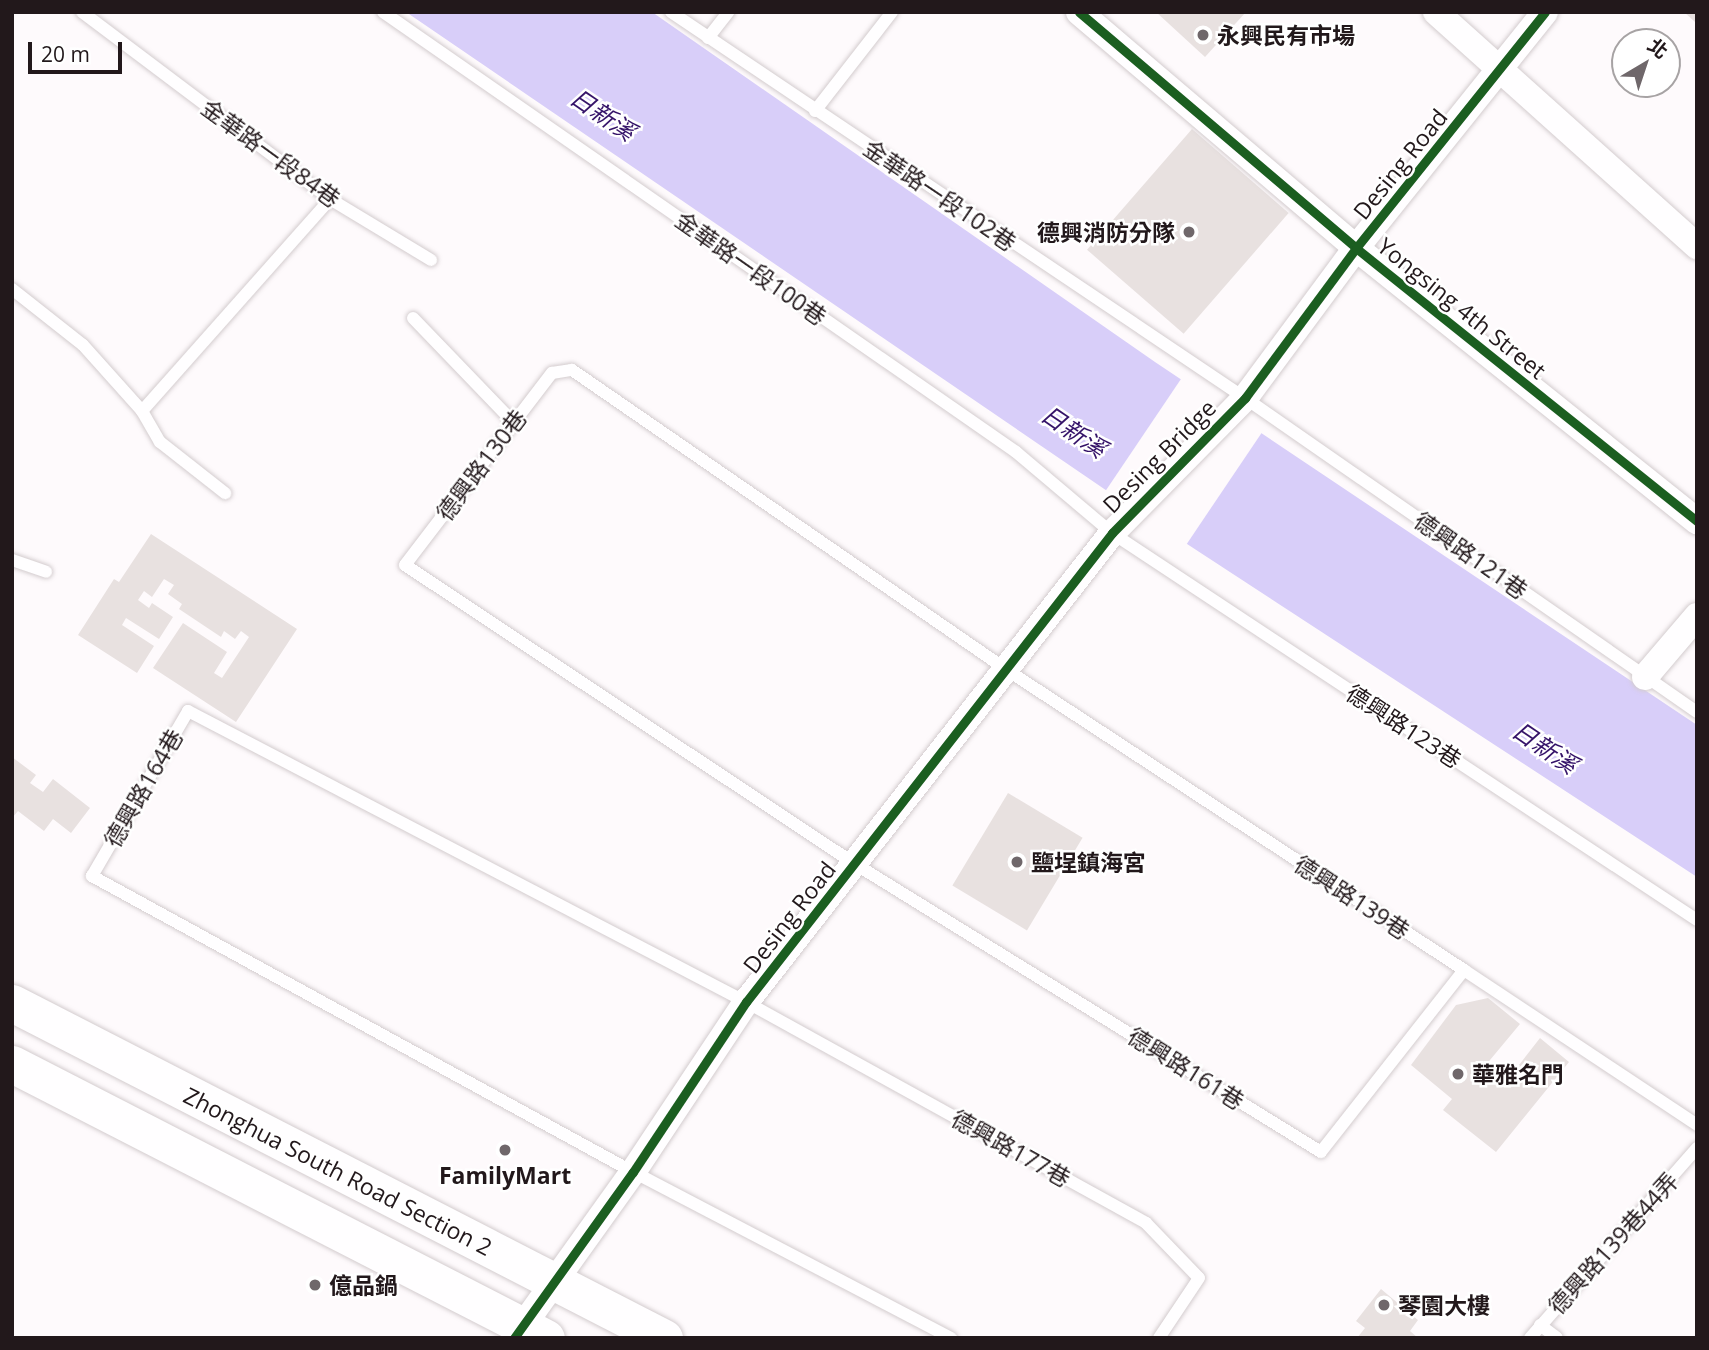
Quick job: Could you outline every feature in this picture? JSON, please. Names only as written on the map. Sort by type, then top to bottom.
[{"type":"street","name":"Yongsing 4th Street","points":[[1079,12],[1356,248],[1697,521]]},
{"type":"street","points":[[1436,12],[1697,246]]},
{"type":"street","name":"Desing Road","points":[[1240,403],[1356,248],[1545,12]]},
{"type":"street","name":"Desing Bridge","points":[[1112,533],[1240,403]]},
{"type":"street","name":"Desing Road","points":[[528,1334],[555,1283],[633,1172],[746,1002],[1112,533]]},
{"type":"street","points":[[1645,677],[1697,616]]},
{"type":"street","name":"Zhonghua South Road Section 2","points":[[12,1003],[664,1338]]},
{"type":"street","points":[[12,1064],[528,1334]]},
{"type":"lane","name":"金華路一段84巷","points":[[82,12],[330,199],[431,260]]},
{"type":"lane","name":"金華路一段100巷","points":[[383,12],[1016,452],[1112,533]]},
{"type":"lane","name":"金華路一段102巷","points":[[671,12],[1240,403]]},
{"type":"lane","points":[[708,38],[728,12]]},
{"type":"lane","points":[[814,111],[892,12]]},
{"type":"lane","points":[[142,411],[330,199]]},
{"type":"lane","points":[[12,289],[83,345],[142,411],[160,442],[225,492]]},
{"type":"lane","points":[[413,318],[513,422]]},
{"type":"lane","name":"德興路130巷","points":[[855,864],[405,565],[551,373],[572,370],[1007,670]]},
{"type":"lane","name":"德興路121巷","points":[[1240,403],[1697,712]]},
{"type":"lane","name":"德興路123巷","points":[[1112,533],[1697,920]]},
{"type":"lane","points":[[12,561],[47,572]]},
{"type":"lane","name":"德興路139巷","points":[[1007,670],[1697,1125]]},
{"type":"lane","name":"德興路164巷","points":[[633,1172],[92,876],[188,711],[746,1002]]},
{"type":"lane","name":"德興路161巷","points":[[855,864],[1321,1152],[1464,970]]},
{"type":"lane","name":"德興路177巷","points":[[746,1002],[1146,1223],[1199,1278],[1159,1338]]},
{"type":"lane","name":"德興路139巷44弄","points":[[1530,1338],[1697,1148]]},
{"type":"lane","points":[[633,1172],[951,1338]]},
{"type":"lane","points":[[1540,1325],[1557,1338]]},
{"type":"water","name":"日新溪","points":[[406,12],[652,12],[1155,362],[1697,725],[1697,877],[1135,510]]},
{"type":"pier","points":[[1183,376],[1263,430],[1185,547],[1104,493]]},
{"type":"building","name":"永興民有市場","points":[[1156,12],[1246,12],[1205,57]]},
{"type":"building","points":[[1684,12],[1697,12],[1697,20],[1695,22]]},
{"type":"building","name":"德興消防分隊","points":[[1192,129],[1289,213],[1184,334],[1087,250]]},
{"type":"building","points":[[151,534],[297,629],[236,722],[153,668],[183,623],[227,652],[214,673],[222,678],[249,637],[241,631],[235,639],[224,631],[221,637],[179,609],[182,604],[168,594],[174,585],[164,579],[152,597],[144,591],[138,600],[149,608],[152,603],[173,617],[159,639],[126,618],[122,625],[154,646],[137,673],[78,635],[114,579],[119,582]]},
{"type":"building","points":[[12,757],[36,775],[30,783],[43,792],[53,779],[90,808],[71,833],[53,819],[44,831],[18,811],[12,818]]},
{"type":"building","name":"鹽埕鎮海宮","points":[[1008,793],[1083,838],[1027,930],[952,886]]},
{"type":"building","name":"華雅名門","points":[[1488,998],[1520,1024],[1485,1066],[1505,1083],[1540,1038],[1569,1062],[1496,1152],[1443,1110],[1452,1099],[1411,1065],[1456,1005]]},
{"type":"building","name":"琴園大樓","points":[[1381,1289],[1418,1320],[1410,1331],[1418,1338],[1357,1338],[1365,1328],[1356,1321]]},
{"type":"cycle path","points":[[1079,12],[1356,248],[1697,521]]},
{"type":"cycle path","points":[[514,1338],[633,1172],[746,1002],[1112,533],[1245,398],[1356,248],[1545,12]]},
{"type":"place","name":"永興民有市場","points":[[1203,35]]},
{"type":"place","name":"德興消防分隊","points":[[1189,232]]},
{"type":"place","name":"鹽埕鎮海宮","points":[[1017,862]]},
{"type":"place","name":"華雅名門","points":[[1458,1074]]},
{"type":"place","name":"FamilyMart","points":[[505,1150]]},
{"type":"place","name":"億品鍋","points":[[315,1285]]},
{"type":"place","name":"琴園大樓","points":[[1384,1305]]}]
